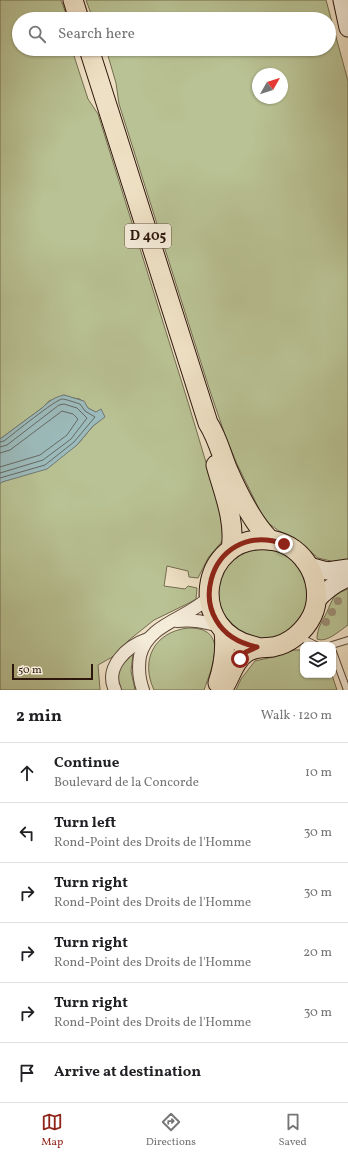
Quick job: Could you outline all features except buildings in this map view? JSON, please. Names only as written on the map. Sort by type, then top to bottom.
[{"type":"main road","points":[[74,0],[78,12]]},
{"type":"main road","name":"D 405","points":[[91,56],[208,423],[214,432],[228,470],[250,513],[263,533],[270,540]]},
{"type":"main road","name":"D 405","points":[[208,423],[207,434],[232,524],[233,540],[231,549]]},
{"type":"main road","points":[[217,690],[224,662],[225,641],[222,629],[212,612],[209,597],[212,574],[220,560],[231,549],[250,541],[262,540],[270,540],[284,544],[300,555],[309,566],[315,580],[316,601],[311,617],[302,631],[281,644],[265,648],[239,642],[222,629]]},
{"type":"main road","points":[[222,690],[240,659],[246,652],[257,647]]},
{"type":"street","points":[[342,0],[348,28]]},
{"type":"street","points":[[309,566],[328,571],[348,568]]},
{"type":"street","points":[[316,601],[332,586],[348,578]]},
{"type":"street","points":[[143,690],[139,674],[139,661],[148,639],[158,629],[197,607],[209,597]]},
{"type":"street","points":[[171,622],[194,620],[222,629]]},
{"type":"street","points":[[115,690],[111,676],[114,666],[131,647],[148,639]]},
{"type":"lane","points":[[296,636],[311,642]]},
{"type":"lane","points":[[336,644],[348,640]]},
{"type":"lane","points":[[336,660],[348,690]]},
{"type":"green space","points":[[0,0],[61,0],[65,12],[12,12],[12,56],[74,56],[88,99],[98,114],[226,529],[223,540],[208,558],[198,578],[189,577],[188,571],[167,566],[164,586],[185,589],[188,586],[197,588],[196,599],[154,620],[129,640],[114,656],[98,665],[100,690],[0,690],[0,484],[77,445],[93,426],[104,417],[88,408],[80,399],[64,395],[49,401],[42,408],[0,439]]},
{"type":"green space","points":[[86,0],[326,0],[329,12],[90,12]]},
{"type":"green space","points":[[336,37],[348,81],[348,561],[335,562],[318,558],[295,538],[279,531],[268,523],[261,513],[237,464],[225,435],[119,104],[116,83],[108,56],[336,56]]},
{"type":"green space","points":[[253,545],[289,553],[310,585],[304,616],[281,638],[249,640],[216,608],[222,566]]},
{"type":"green space","points":[[348,589],[348,625],[329,638],[321,640],[317,639],[319,628],[334,597]]},
{"type":"green space","points":[[188,628],[201,629],[209,634],[214,641],[214,660],[204,690],[154,690],[150,679],[149,668],[153,649],[166,635]]},
{"type":"green space","points":[[294,650],[300,650],[300,678],[333,678],[337,690],[236,690],[241,679],[255,661]]},
{"type":"green space","points":[[133,654],[131,671],[135,690],[121,690],[119,689],[117,670],[123,661]]},
{"type":"water","points":[[64,395],[84,401],[88,408],[96,412],[101,409],[105,417],[93,426],[77,445],[47,469],[2,482],[0,484],[0,439],[50,401]]},
{"type":"route","points":[[240,659],[246,652],[257,647],[248,646],[231,637],[215,620],[209,597],[212,574],[225,554],[238,545],[254,540],[275,541],[284,544]]}]
